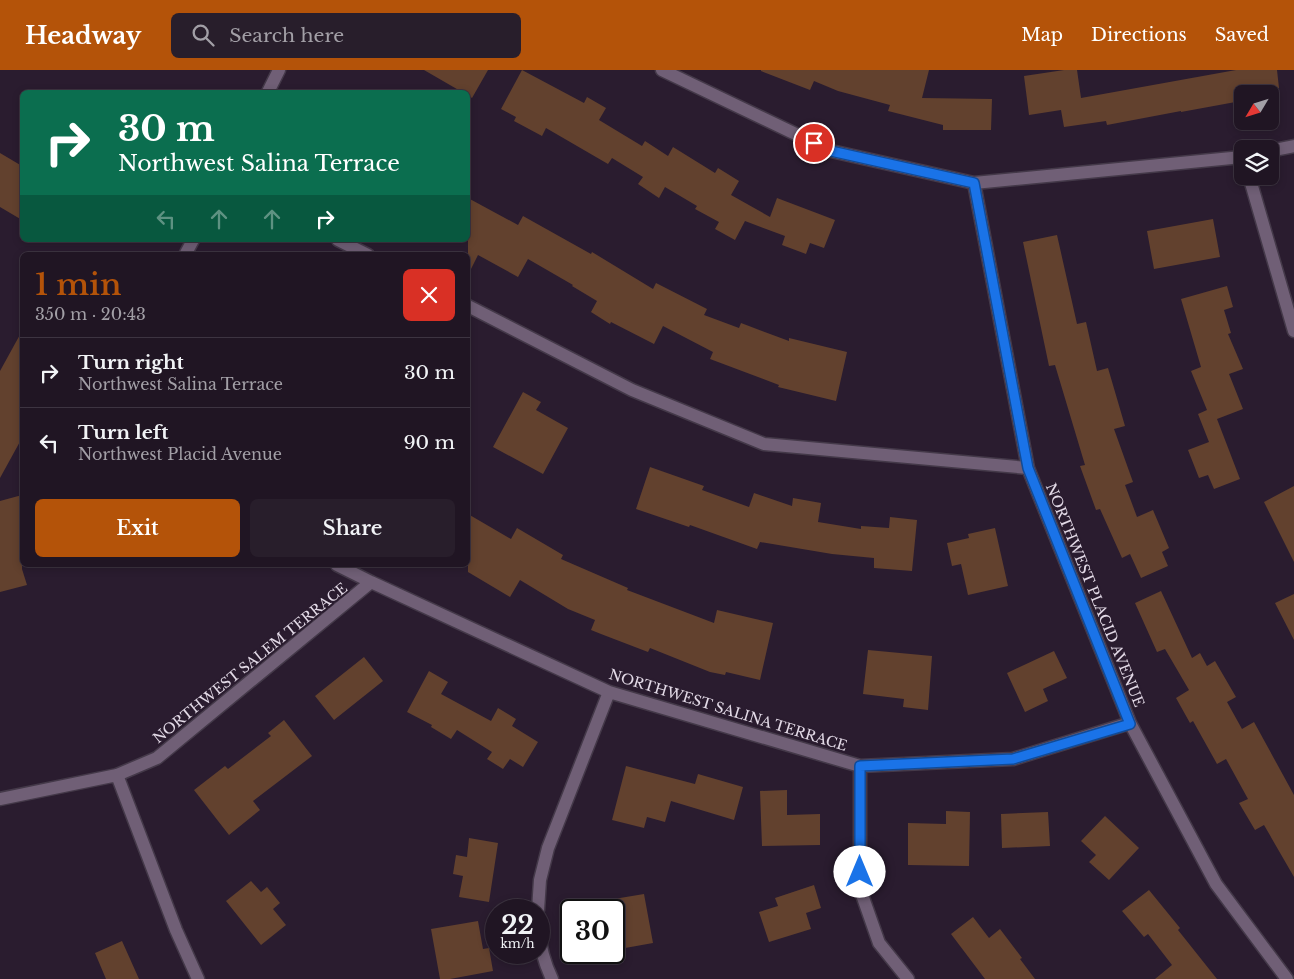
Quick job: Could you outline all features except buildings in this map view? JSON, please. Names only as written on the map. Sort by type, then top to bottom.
[{"type":"street","points":[[269,90],[279,70]]},
{"type":"street","points":[[662,70],[831,151],[974,183],[1234,157]]},
{"type":"street","points":[[1279,149],[1294,146]]},
{"type":"street","name":"NORTHWEST PLACID AVENUE","points":[[974,183],[1028,468],[1130,724],[1216,884],[1287,979]]},
{"type":"street","points":[[1252,185],[1294,331]]},
{"type":"street","points":[[342,242],[362,252]]},
{"type":"street","points":[[470,307],[632,390],[764,444],[1028,468]]},
{"type":"street","name":"NORTHWEST SALINA TERRACE","points":[[341,567],[609,692],[860,766],[1013,759],[1130,724]]},
{"type":"street","name":"NORTHWEST SALEM TERRACE","points":[[0,799],[117,776],[157,758],[371,582]]},
{"type":"street","points":[[539,899],[540,880],[548,848],[609,692]]},
{"type":"street","points":[[860,766],[860,889],[879,942],[908,979]]},
{"type":"street","points":[[117,776],[176,930],[198,979]]},
{"type":"street","points":[[546,964],[552,979]]},
{"type":"route","points":[[814,143],[831,151],[974,183],[1028,468],[1130,724],[1013,759],[860,766],[860,872]]}]
